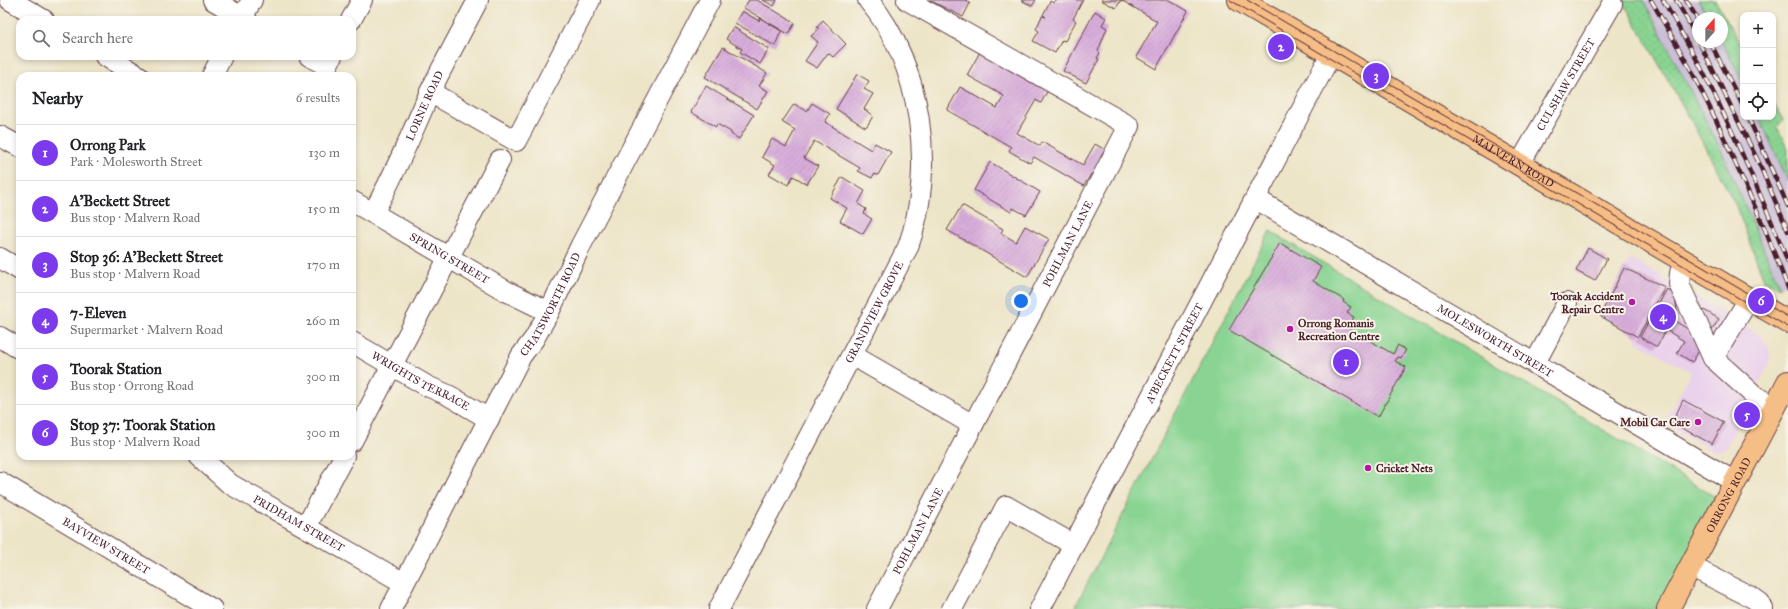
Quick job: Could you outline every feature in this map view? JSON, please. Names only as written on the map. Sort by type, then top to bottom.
[{"type":"main road","name":"MALVERN ROAD","points":[[1239,0],[1788,322]]},
{"type":"main road","name":"ORRONG ROAD","points":[[1668,609],[1788,382]]},
{"type":"street","points":[[10,0],[37,16]]},
{"type":"street","points":[[213,0],[239,16]]},
{"type":"street","points":[[245,16],[252,0]]},
{"type":"street","points":[[353,16],[362,0]]},
{"type":"street","name":"LORNE ROAD","points":[[373,213],[392,178],[430,92],[478,0]]},
{"type":"street","points":[[430,92],[516,142],[590,0]]},
{"type":"street","name":"CHATSWORTH ROAD","points":[[391,609],[521,356],[534,339],[568,274],[581,245],[710,0]]},
{"type":"street","name":"GRANDVIEW GROVE","points":[[719,609],[908,247],[916,223],[922,190],[920,132],[915,99],[903,61],[890,30],[878,11],[868,0]]},
{"type":"street","name":"POHLMAN LANE","points":[[877,609],[1129,126],[907,0]]},
{"type":"street","name":"CULSHAW STREET","points":[[1519,165],[1612,4]]},
{"type":"street","name":"A'BECKETT STREET","points":[[1040,609],[1331,54]]},
{"type":"street","points":[[112,60],[132,72]]},
{"type":"street","points":[[214,72],[220,60]]},
{"type":"street","points":[[316,60],[327,66],[330,60]]},
{"type":"street","points":[[0,136],[16,146]]},
{"type":"street","points":[[356,434],[500,160]]},
{"type":"street","name":"MOLESWORTH STREET","points":[[1256,199],[1735,482]]},
{"type":"street","name":"SPRING STREET","points":[[356,203],[506,291],[548,312]]},
{"type":"street","points":[[0,258],[16,268]]},
{"type":"street","points":[[1684,261],[1680,273],[1679,284],[1713,358],[1755,396],[1774,408]]},
{"type":"street","points":[[1713,358],[1749,300]]},
{"type":"street","points":[[1535,363],[1567,303]]},
{"type":"street","points":[[0,338],[16,347]]},
{"type":"street","name":"WRIGHTS TERRACE","points":[[356,344],[427,386],[448,395],[489,419]]},
{"type":"street","points":[[852,355],[973,425]]},
{"type":"street","name":"PRIDHAM STREET","points":[[203,460],[230,484],[404,583]]},
{"type":"street","points":[[306,527],[342,460]]},
{"type":"street","name":"BAYVIEW STREET","points":[[0,482],[212,609]]},
{"type":"street","points":[[952,609],[1006,506],[1074,545]]},
{"type":"street","points":[[1690,566],[1756,600],[1763,609]]},
{"type":"shaded area","points":[[1622,0],[1715,0],[1722,12],[1692,12],[1692,48],[1728,48],[1728,23],[1740,44],[1740,120],[1776,120],[1776,107],[1783,120],[1777,127],[1788,149],[1788,283],[1779,287],[1764,280],[1736,206],[1687,113]]},
{"type":"shaded area","points":[[1630,258],[1760,335],[1767,345],[1770,354],[1769,364],[1725,449],[1715,452],[1664,424],[1691,372],[1636,341],[1638,337],[1600,316]]},
{"type":"green space","points":[[1622,0],[1643,0],[1647,7],[1721,150],[1780,287],[1764,280],[1736,206],[1687,113]]},
{"type":"green space","points":[[1698,0],[1715,0],[1722,12],[1705,12]]},
{"type":"green space","points":[[1728,23],[1740,44],[1740,76],[1725,48],[1728,48]]},
{"type":"green space","points":[[1776,107],[1783,120],[1777,127],[1788,149],[1788,181],[1760,120],[1776,120]]},
{"type":"green space","points":[[1270,231],[1719,499],[1663,609],[1074,609]]},
{"type":"building","points":[[749,0],[757,0],[795,23],[788,34],[744,8]]},
{"type":"building","points":[[763,0],[777,0],[774,6]]},
{"type":"building","points":[[929,0],[966,0],[970,3],[963,17]]},
{"type":"building","points":[[1021,0],[1036,0],[1032,6]]},
{"type":"building","points":[[1055,0],[1083,0],[1073,19],[1076,21],[1065,41],[1062,40],[1055,53],[1033,41],[1039,31],[1036,29],[1042,16],[1046,17],[1043,15],[1050,1],[1053,3]]},
{"type":"building","points":[[1101,0],[1121,0],[1116,8]]},
{"type":"building","points":[[1121,0],[1169,0],[1188,11],[1156,69],[1136,57],[1157,21]]},
{"type":"building","points":[[742,11],[759,21],[760,18],[781,31],[775,46],[735,23]]},
{"type":"building","points":[[1095,11],[1106,18],[1102,25],[1107,28],[1098,51],[1100,53],[1097,58],[1099,59],[1086,83],[1063,71]]},
{"type":"building","points":[[823,20],[846,44],[833,57],[828,53],[817,68],[805,61],[818,42],[811,36],[819,29],[817,27]]},
{"type":"building","points":[[733,27],[769,49],[760,64],[740,52],[742,49],[726,39]]},
{"type":"building","points":[[723,47],[767,73],[759,86],[768,91],[757,109],[705,77]]},
{"type":"building","points":[[980,52],[1048,90],[1041,103],[1036,100],[1017,133],[1040,146],[1042,142],[1083,165],[1095,144],[1107,151],[1093,175],[1091,174],[1084,186],[1034,157],[1030,163],[1009,151],[1011,147],[947,110],[960,87],[997,108],[1004,96],[967,75]]},
{"type":"building","points":[[857,74],[869,81],[864,89],[873,94],[864,109],[873,116],[865,127],[836,109]]},
{"type":"building","points":[[706,86],[754,115],[739,139],[731,134],[731,132],[717,124],[716,127],[691,112]]},
{"type":"building","points":[[812,103],[830,114],[825,122],[871,150],[875,143],[891,152],[878,175],[874,174],[872,178],[858,171],[860,168],[814,141],[804,158],[818,166],[807,184],[793,176],[788,185],[769,174],[775,165],[762,157],[772,139],[786,147],[795,130],[782,122],[794,104],[807,111]]},
{"type":"building","points":[[990,162],[1040,192],[1026,215],[1013,208],[1011,212],[974,190]]},
{"type":"building","points":[[842,177],[865,191],[858,204],[866,209],[864,214],[872,219],[863,234],[840,221],[847,208],[830,198]]},
{"type":"building","points":[[962,205],[1003,229],[1001,233],[1016,242],[1025,226],[1049,239],[1027,277],[947,230]]},
{"type":"building","name":"Orrong Romanis Recreation Centre","points":[[1280,243],[1321,267],[1313,281],[1344,300],[1343,302],[1351,307],[1347,313],[1354,317],[1348,328],[1393,354],[1398,345],[1406,350],[1401,358],[1398,357],[1395,361],[1406,367],[1378,417],[1229,330]]},
{"type":"building","points":[[1588,248],[1607,259],[1595,281],[1576,271]]},
{"type":"building","name":"Toorak Accident Repair Centre","points":[[1624,268],[1665,287],[1638,337],[1600,316]]},
{"type":"building","points":[[1667,289],[1675,295],[1677,313],[1673,320],[1691,331],[1704,310],[1719,319],[1692,362],[1677,353],[1684,341],[1666,330],[1657,347],[1640,337]]},
{"type":"building","name":"Mobil Car Care","points":[[1683,400],[1724,422],[1712,444],[1672,423]]},
{"type":"tram line","points":[[1230,0],[1788,327]]},
{"type":"tram line","points":[[1247,0],[1788,317]]},
{"type":"railway","points":[[1651,0],[1690,68],[1716,120],[1764,227],[1788,288]]},
{"type":"railway","points":[[1663,0],[1699,64],[1735,137],[1788,262]]},
{"type":"railway","points":[[1676,0],[1692,28]]},
{"type":"railway","points":[[1686,0],[1693,12]]},
{"type":"railway","points":[[1702,48],[1759,163],[1788,231]]},
{"type":"railway","points":[[1713,48],[1740,100]]},
{"type":"railway","points":[[1749,120],[1788,206]]},
{"type":"place","name":"A'Beckett Street","points":[[1281,47]]},
{"type":"place","name":"Stop 36: A'Beckett Street","points":[[1376,76]]},
{"type":"place","name":"Stop 37: Toorak Station","points":[[1761,301]]},
{"type":"place","name":"Toorak Accident Repair Centre","points":[[1632,302]]},
{"type":"place","name":"7-Eleven","points":[[1663,317]]},
{"type":"place","name":"Orrong Romanis Recreation Centre","points":[[1290,329]]},
{"type":"place","name":"Orrong Park","points":[[1346,362]]},
{"type":"place","name":"Toorak Station","points":[[1747,415]]},
{"type":"place","name":"Mobil Car Care","points":[[1698,422]]},
{"type":"place","name":"Cricket Nets","points":[[1368,468]]}]
